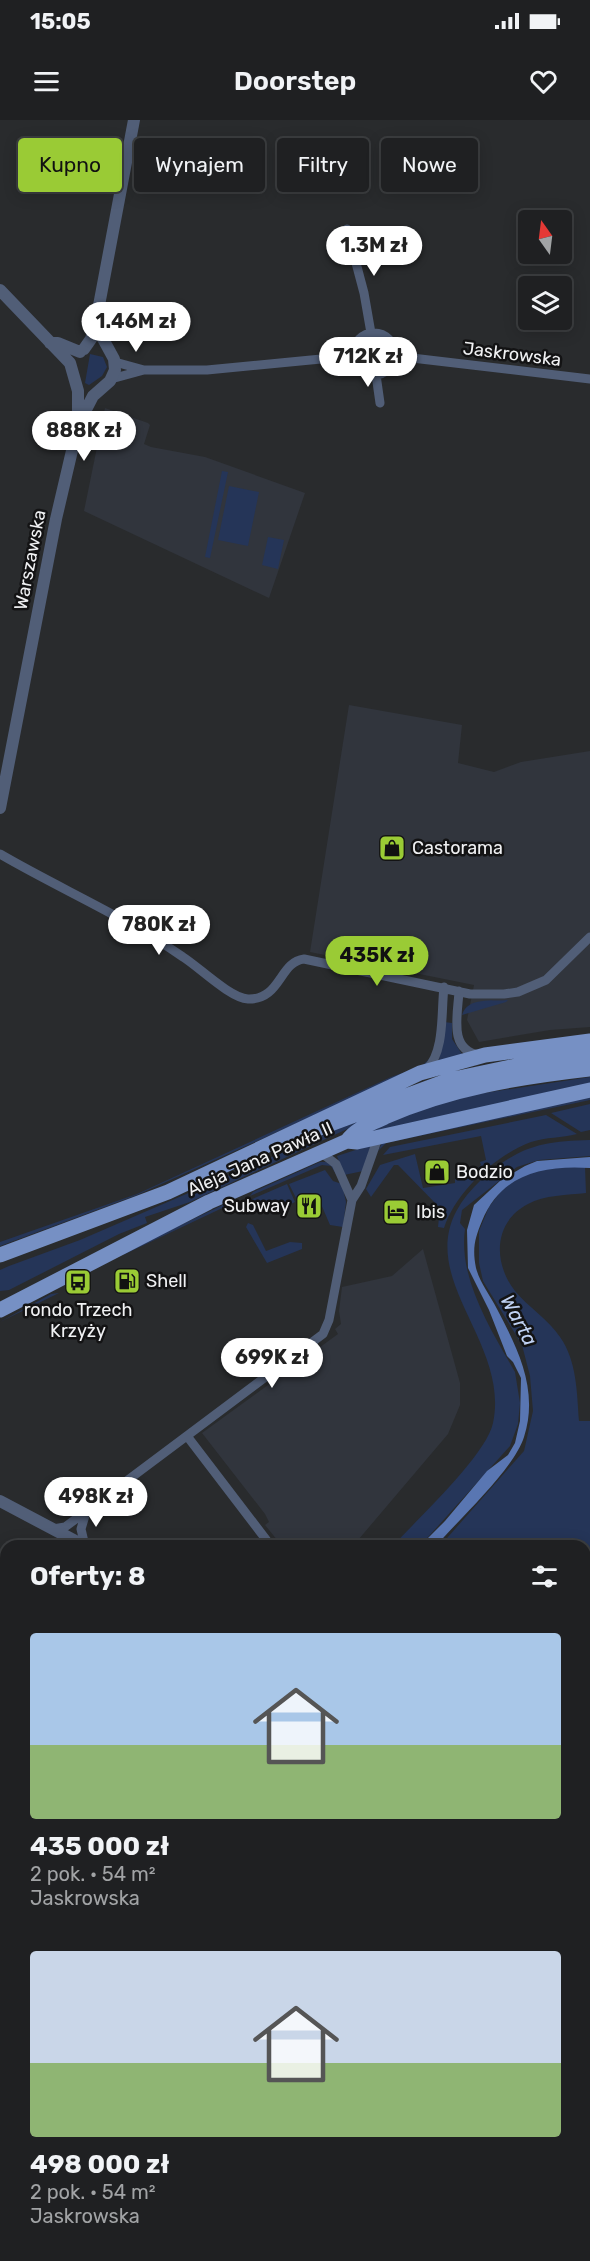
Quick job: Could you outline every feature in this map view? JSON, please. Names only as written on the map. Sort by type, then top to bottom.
[{"type":"main road","name":"Aleja Jana Pawła II","points":[[269,1146],[338,1109],[420,1073],[485,1055],[590,1041]]},
{"type":"main road","name":"Aleja Jana Pawła II","points":[[0,1255],[130,1208],[269,1146],[449,1080],[531,1070],[590,1055]]},
{"type":"main road","points":[[347,1141],[353,1132],[413,1106],[463,1090],[531,1070],[590,1069]]},
{"type":"main road","name":"Aleja Jana Pawła II","points":[[0,1310],[7,1300],[199,1207],[347,1141],[357,1142],[379,1135],[590,1090]]},
{"type":"street","points":[[74,376],[73,364],[91,339],[97,316],[134,120]]},
{"type":"street","points":[[347,229],[364,293],[371,333]]},
{"type":"street","points":[[0,290],[67,359],[74,376],[84,389],[98,391],[111,379],[144,370],[207,370],[352,356]]},
{"type":"street","points":[[97,316],[102,337],[115,361],[111,379]]},
{"type":"street","points":[[371,333],[389,338],[395,356],[391,367],[376,375],[360,370],[352,356],[359,338],[371,333]]},
{"type":"street","points":[[50,343],[58,343],[82,351],[101,349],[115,361],[144,370]]},
{"type":"street","name":"Jaskrowska","points":[[395,356],[590,379]]},
{"type":"street","points":[[376,375],[380,403]]},
{"type":"street","name":"Warszawska","points":[[0,808],[56,519],[78,425],[78,391],[74,376]]},
{"type":"street","name":"Warszawska","points":[[78,425],[98,391]]},
{"type":"street","points":[[0,854],[169,947],[242,998],[259,998],[267,994],[294,961],[304,959],[459,991],[504,994],[531,987],[546,980],[590,937]]},
{"type":"street","points":[[420,1073],[431,1065],[436,1056],[444,987]]},
{"type":"street","points":[[459,991],[458,1039],[465,1050],[485,1055]]},
{"type":"street","points":[[53,1529],[65,1527],[323,1334],[328,1320],[352,1200],[361,1186],[379,1135]]},
{"type":"street","points":[[320,1152],[336,1164],[352,1200]]},
{"type":"street","points":[[187,1436],[266,1540]]},
{"type":"street","points":[[0,1502],[74,1540]]},
{"type":"street","points":[[84,1540],[81,1529],[87,1509]]},
{"type":"shaded area","points":[[90,354],[103,357],[107,367],[102,376],[89,385],[85,383]]},
{"type":"shaded area","points":[[105,408],[148,423],[150,425],[144,444],[151,447],[205,457],[305,493],[269,598],[84,511]]},
{"type":"shaded area","points":[[222,471],[228,472],[210,558],[205,557]]},
{"type":"shaded area","points":[[229,486],[259,492],[248,546],[218,540]]},
{"type":"shaded area","points":[[268,537],[284,540],[278,569],[262,565]]},
{"type":"shaded area","points":[[349,705],[462,725],[458,763],[494,772],[521,762],[590,751],[590,1027],[550,1030],[479,1042],[467,1020],[474,985],[310,952]]},
{"type":"shaded area","points":[[508,1000],[462,1015],[469,1005],[475,1002]]},
{"type":"shaded area","points":[[444,1022],[452,1023],[452,1039],[462,1054],[439,1061]]},
{"type":"shaded area","points":[[432,1056],[429,1062],[422,1067],[137,1195],[0,1246],[0,1242],[137,1194],[391,1077],[422,1066]]},
{"type":"shaded area","points":[[590,1077],[590,1083],[353,1138],[390,1120],[451,1098]]},
{"type":"shaded area","points":[[590,1097],[590,1100],[386,1143],[378,1151],[382,1143]]},
{"type":"shaded area","points":[[590,1104],[590,1130],[581,1132],[551,1113]]},
{"type":"shaded area","points":[[371,1114],[373,1117],[190,1202],[145,1217],[147,1223],[119,1234],[9,1290],[0,1291],[0,1270],[80,1240]]},
{"type":"shaded area","points":[[546,1115],[577,1134],[531,1142],[491,1165],[458,1201],[444,1228],[438,1227],[440,1208],[398,1165],[394,1165],[371,1197],[366,1189],[380,1165],[415,1154],[423,1188],[455,1183],[455,1179],[468,1177],[481,1165],[480,1162],[486,1160],[481,1136],[383,1155],[390,1147]]},
{"type":"shaded area","points":[[590,1140],[590,1156],[539,1160],[517,1167],[462,1210],[460,1223],[465,1229],[466,1266],[471,1285],[487,1321],[515,1372],[520,1403],[518,1424],[510,1446],[425,1540],[399,1540],[465,1469],[488,1437],[493,1423],[494,1390],[487,1359],[451,1271],[448,1242],[456,1212],[479,1182],[505,1161],[530,1148],[557,1142]]},
{"type":"shaded area","points":[[371,1145],[363,1171],[344,1175],[337,1156]]},
{"type":"shaded area","points":[[590,1157],[590,1168],[556,1168],[540,1171],[512,1183],[500,1192],[482,1221],[474,1255],[480,1279],[505,1324],[524,1370],[529,1403],[524,1437],[518,1450],[498,1478],[442,1540],[426,1540],[487,1471],[508,1455],[515,1443],[520,1421],[521,1378],[513,1362],[507,1356],[489,1310],[468,1268],[467,1230],[474,1205],[501,1180],[537,1161]]},
{"type":"shaded area","points":[[320,1162],[326,1162],[334,1167],[337,1176],[331,1166],[322,1165],[250,1196],[253,1192]]},
{"type":"shaded area","points":[[554,1167],[585,1167],[586,1193],[541,1199],[516,1212],[508,1221],[503,1232],[500,1256],[508,1280],[515,1291],[550,1324],[566,1346],[570,1356],[578,1399],[579,1421],[590,1421],[590,1540],[445,1540],[524,1451],[533,1411],[530,1376],[522,1345],[483,1281],[479,1263],[479,1231],[489,1207],[504,1187],[527,1173]]},
{"type":"shaded area","points":[[325,1170],[333,1181],[342,1184],[346,1202],[343,1227],[330,1225],[321,1204],[317,1205],[314,1198],[299,1204],[289,1184]]},
{"type":"shaded area","points":[[287,1184],[295,1202],[265,1211],[259,1210],[250,1200]]},
{"type":"shaded area","points":[[229,1202],[235,1202],[123,1255],[128,1250]]},
{"type":"shaded area","points":[[248,1223],[253,1225],[266,1251],[290,1242],[302,1243],[302,1249],[267,1263],[246,1227]]},
{"type":"shaded area","points":[[423,1249],[460,1383],[460,1405],[448,1434],[358,1540],[277,1540],[265,1525],[269,1522],[265,1514],[202,1433],[338,1334],[335,1329],[341,1324],[339,1311],[342,1287],[392,1276]]},
{"type":"shaded area","points":[[59,1293],[0,1322],[51,1294]]},
{"type":"place","name":"Castorama","points":[[392,848]]},
{"type":"place","name":"Bodzio","points":[[437,1172]]},
{"type":"place","name":"Subway","points":[[309,1206]]},
{"type":"place","name":"Ibis","points":[[396,1212]]},
{"type":"place","name":"Shell","points":[[127,1281]]},
{"type":"place","name":"rondo Trzech Krzyży","points":[[78,1282]]},
{"type":"water label","name":"Warta","points":[[519,1320]]}]
